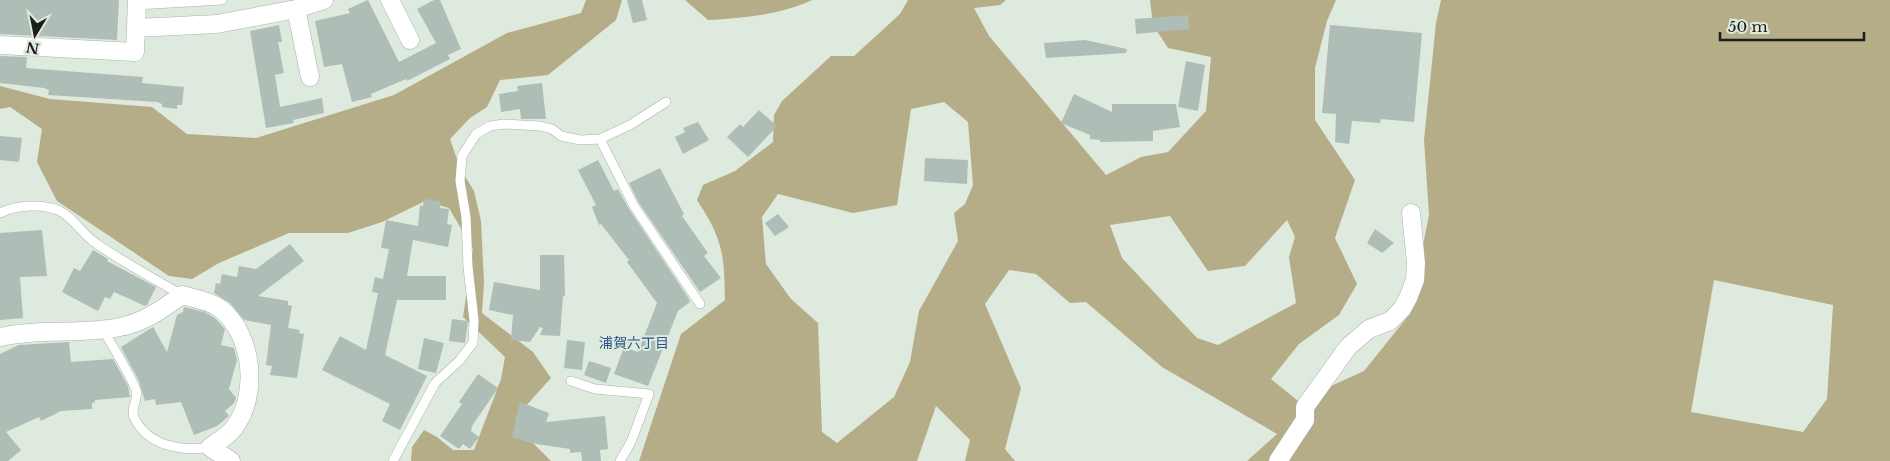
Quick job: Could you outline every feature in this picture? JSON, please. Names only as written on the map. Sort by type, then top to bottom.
[{"type":"street","points":[[136,28],[217,24],[296,8],[324,0]]},
{"type":"street","points":[[390,0],[410,40]]},
{"type":"street","points":[[0,45],[135,52],[137,2]]},
{"type":"street","points":[[296,8],[310,77]]},
{"type":"street","points":[[1278,461],[1305,420],[1305,407],[1348,346],[1370,329],[1390,321],[1402,309],[1408,298],[1415,280],[1416,263],[1411,213]]},
{"type":"street","points":[[0,337],[32,331],[120,327],[138,322],[182,295],[209,302],[231,319],[244,342],[248,360],[247,394],[235,427],[210,447],[230,461]]},
{"type":"lane","points":[[137,2],[222,0]]},
{"type":"lane","points":[[397,460],[435,383],[459,361],[473,343],[474,320],[468,267],[466,217],[460,181],[462,156],[476,134],[490,126],[504,124],[540,126],[552,129],[561,136],[580,140],[600,139],[630,125],[666,102]]},
{"type":"lane","points":[[600,139],[634,206],[700,304]]},
{"type":"lane","points":[[0,212],[19,207],[33,206],[59,211],[79,226],[94,242],[182,295]]},
{"type":"lane","points":[[103,329],[136,390],[133,412],[141,427],[158,443],[168,447],[198,449],[210,447]]},
{"type":"lane","points":[[571,381],[595,389],[649,394],[631,442],[620,461]]},
{"type":"shaded area","points":[[586,0],[622,0],[616,20],[548,75],[500,80],[487,107],[470,118],[450,139],[460,168],[474,191],[481,221],[484,282],[482,313],[533,352],[551,378],[516,417],[521,431],[551,461],[411,461],[412,447],[424,430],[437,437],[453,450],[474,450],[501,379],[505,357],[463,317],[473,249],[449,208],[425,201],[382,222],[348,233],[289,233],[219,263],[192,279],[169,276],[57,201],[37,162],[42,129],[10,107],[0,109],[0,86],[50,99],[152,107],[187,134],[256,138],[394,95],[507,33],[581,13]]},
{"type":"shaded area","points":[[685,0],[812,0],[787,9],[748,17],[708,20]]},
{"type":"shaded area","points":[[908,0],[1006,0],[1000,5],[974,8],[989,36],[1106,175],[1141,157],[1168,152],[1206,111],[1211,57],[1168,48],[1153,25],[1150,0],[1336,0],[1327,21],[1315,68],[1315,120],[1355,180],[1335,238],[1357,284],[1339,315],[1299,344],[1271,379],[1298,401],[1364,371],[1409,315],[1429,215],[1424,140],[1436,23],[1441,0],[1890,0],[1890,461],[1247,461],[1277,434],[1162,367],[1086,302],[1070,303],[1036,274],[1009,270],[985,304],[1021,388],[1005,449],[1015,461],[965,461],[970,440],[936,406],[917,461],[639,461],[681,334],[725,300],[723,258],[720,247],[712,226],[697,200],[703,185],[735,171],[773,142],[774,115],[782,101],[831,56],[854,56],[900,14]],"holes":[[[944,102],[968,122],[973,185],[965,204],[954,213],[958,241],[919,311],[910,362],[894,397],[837,443],[822,432],[818,323],[791,299],[766,264],[762,217],[778,194],[853,213],[897,205],[911,109]],[[1170,216],[1208,271],[1245,266],[1287,220],[1295,237],[1289,257],[1296,303],[1218,345],[1197,338],[1122,258],[1110,225]],[[1714,280],[1833,305],[1827,399],[1803,432],[1691,412]]]},
{"type":"building","points":[[0,0],[119,0],[117,40],[0,34]]},
{"type":"building","points":[[368,0],[399,62],[436,43],[417,9],[434,0],[440,0],[461,49],[448,55],[450,59],[407,81],[406,79],[371,94],[372,97],[352,102],[342,64],[324,67],[315,21],[350,13],[348,9]]},
{"type":"building","points":[[627,0],[642,0],[647,20],[633,23]]},
{"type":"building","points":[[1188,15],[1189,29],[1136,34],[1135,19]]},
{"type":"building","points":[[279,25],[282,42],[278,42],[284,73],[275,75],[280,107],[322,98],[324,113],[293,120],[294,123],[266,128],[250,31]]},
{"type":"building","points":[[1330,25],[1422,33],[1414,122],[1381,119],[1380,123],[1352,121],[1349,144],[1335,142],[1336,114],[1322,113]]},
{"type":"building","points":[[1085,40],[1127,49],[1126,53],[1046,58],[1044,43]]},
{"type":"building","points":[[0,56],[27,57],[26,68],[143,77],[142,83],[184,87],[182,105],[177,105],[177,109],[162,107],[162,104],[157,102],[48,95],[49,90],[44,88],[0,83]]},
{"type":"building","points":[[1186,61],[1205,65],[1198,111],[1178,107]]},
{"type":"building","points":[[542,83],[546,119],[521,119],[520,109],[501,112],[499,94],[518,91],[517,86]]},
{"type":"building","points":[[1074,94],[1112,112],[1112,104],[1176,104],[1180,127],[1153,131],[1153,141],[1100,142],[1100,140],[1090,139],[1090,135],[1061,123]]},
{"type":"building","points":[[759,110],[777,126],[748,157],[727,137],[740,124],[743,127]]},
{"type":"building","points":[[698,122],[709,140],[683,154],[675,137],[685,132],[683,128]]},
{"type":"building","points":[[0,136],[22,138],[19,162],[0,160]]},
{"type":"building","points":[[925,158],[968,160],[967,184],[924,181]]},
{"type":"building","points":[[598,160],[614,191],[618,189],[690,302],[678,311],[648,386],[614,374],[624,347],[638,352],[657,303],[627,262],[629,260],[601,224],[599,225],[592,207],[596,205],[578,170]]},
{"type":"building","points":[[660,168],[684,214],[682,216],[708,253],[704,256],[721,278],[700,292],[639,203],[629,183]]},
{"type":"building","points":[[424,199],[440,201],[440,208],[449,209],[447,224],[452,225],[448,247],[413,240],[407,276],[446,276],[446,300],[397,300],[385,355],[427,376],[400,430],[382,421],[390,404],[322,370],[340,336],[366,350],[378,293],[372,292],[375,277],[383,279],[389,249],[381,248],[386,220],[418,226],[420,205],[423,206]]},
{"type":"building","points":[[778,214],[789,227],[775,236],[765,223]]},
{"type":"building","points":[[1375,229],[1394,243],[1382,253],[1367,243]]},
{"type":"building","points":[[42,230],[47,276],[20,277],[23,318],[0,320],[0,233]]},
{"type":"building","points":[[290,244],[304,261],[258,296],[288,301],[288,305],[292,306],[288,328],[300,330],[299,333],[304,334],[297,378],[270,375],[272,366],[266,365],[271,325],[244,320],[230,303],[214,293],[216,283],[220,284],[222,274],[237,277],[239,266],[256,269]]},
{"type":"building","points":[[93,250],[108,259],[107,261],[156,287],[147,305],[145,306],[114,292],[110,299],[105,297],[98,311],[62,292],[74,268],[80,271]]},
{"type":"building","points":[[540,255],[564,255],[565,296],[563,296],[560,336],[540,335],[543,328],[540,327],[530,342],[511,340],[513,315],[489,310],[494,282],[540,290]]},
{"type":"building","points":[[184,307],[204,312],[215,318],[225,329],[221,345],[234,348],[237,360],[229,389],[236,398],[234,403],[225,411],[229,416],[217,426],[194,435],[181,402],[156,405],[155,399],[145,401],[139,381],[121,347],[153,327],[167,352],[177,315],[183,312]]},
{"type":"building","points":[[452,319],[468,321],[465,343],[449,341]]},
{"type":"building","points":[[424,338],[444,343],[436,373],[418,369]]},
{"type":"building","points":[[567,340],[585,342],[582,370],[564,368]]},
{"type":"building","points":[[69,342],[71,362],[113,359],[128,386],[130,397],[95,400],[92,403],[92,409],[61,411],[41,421],[39,417],[6,432],[21,450],[8,461],[0,461],[0,354],[19,345]]},
{"type":"building","points":[[589,361],[611,368],[606,383],[584,375]]},
{"type":"building","points":[[478,374],[498,388],[472,426],[471,431],[479,437],[470,449],[463,444],[459,449],[440,436],[462,404],[459,402]]},
{"type":"building","points":[[520,402],[549,413],[546,422],[605,416],[608,449],[600,450],[601,461],[582,461],[581,452],[570,453],[570,449],[530,443],[512,437]]},
{"type":"district","name":"浦賀六丁目","points":[[634,343]]}]
